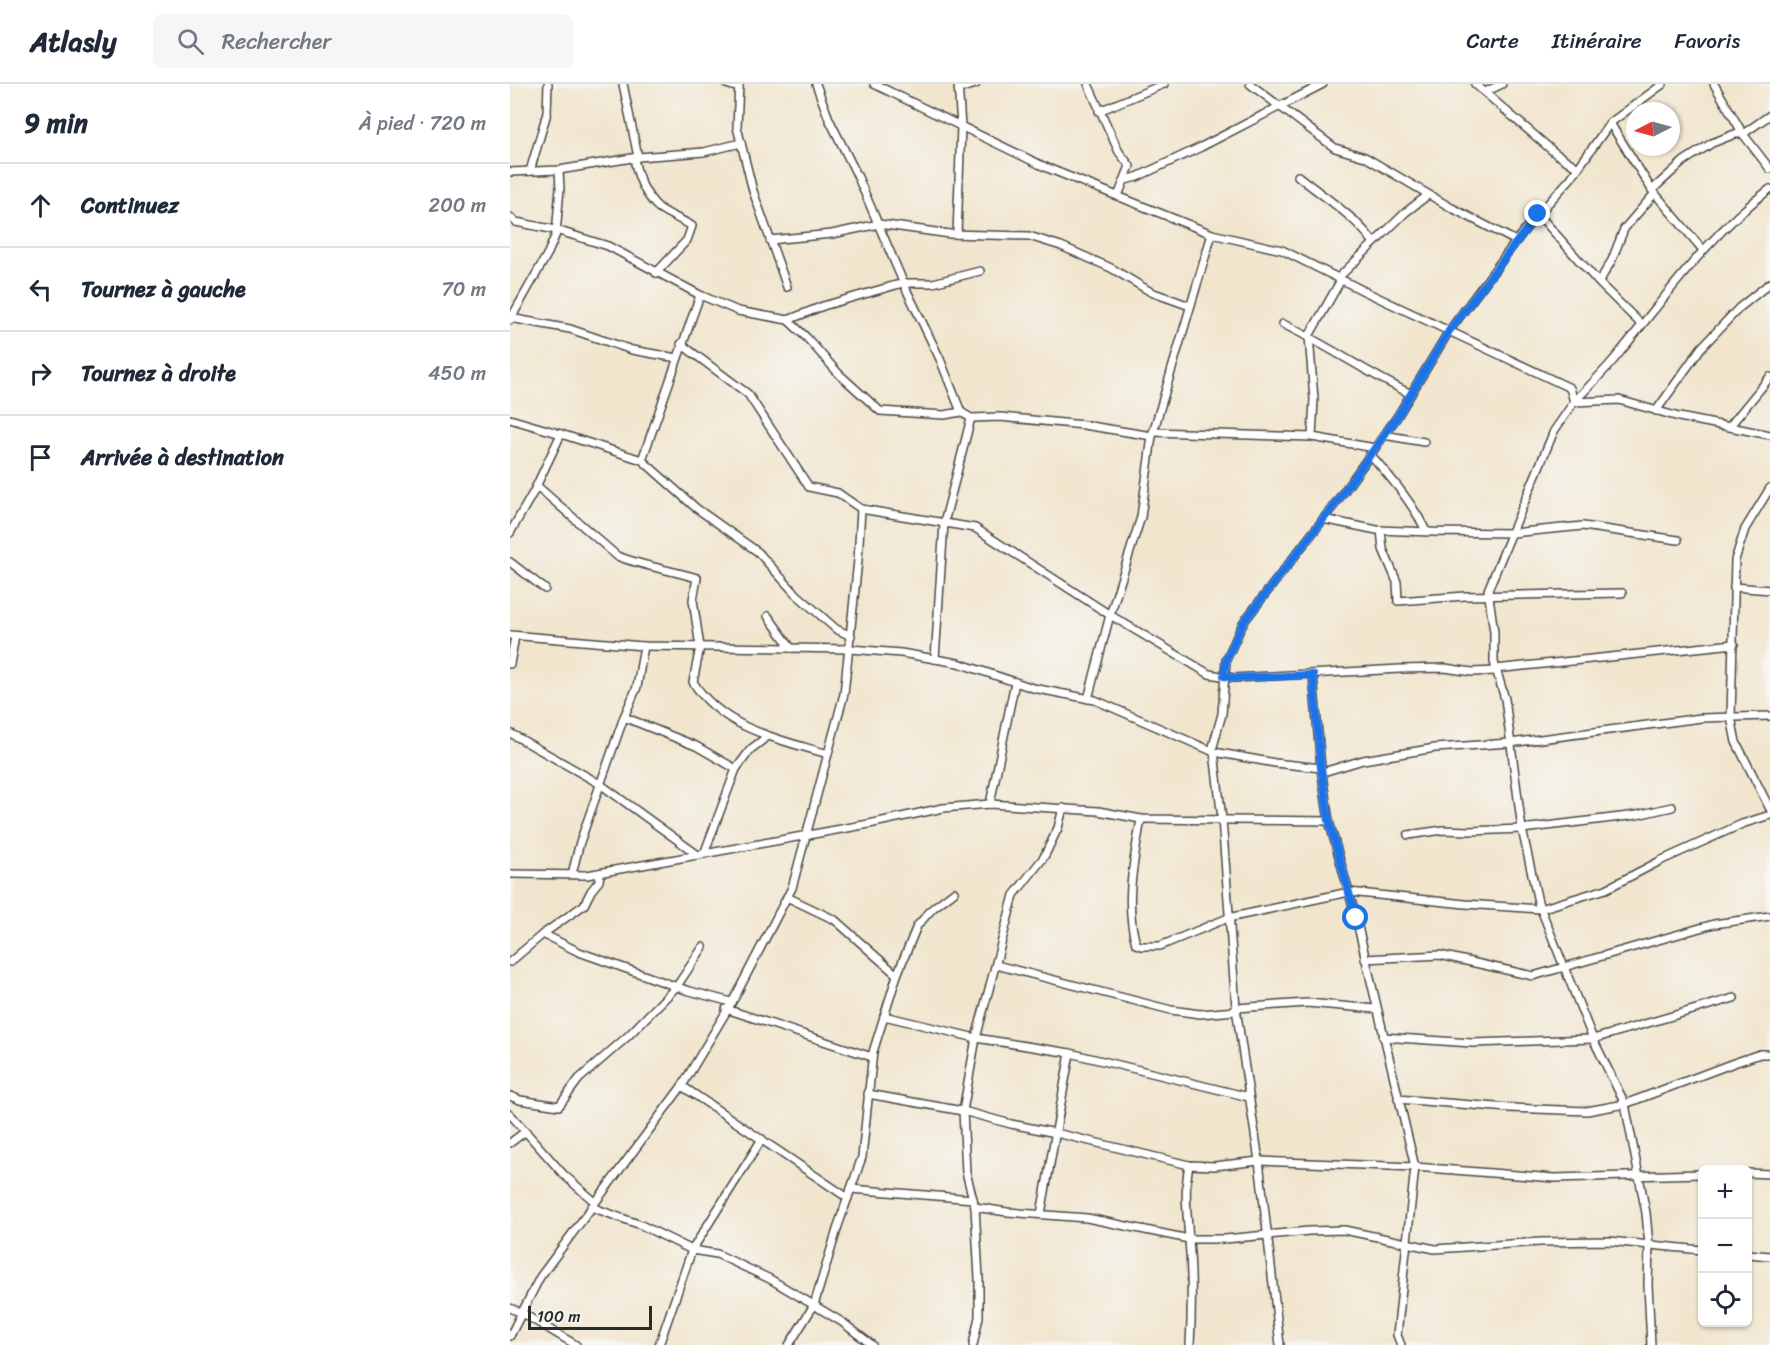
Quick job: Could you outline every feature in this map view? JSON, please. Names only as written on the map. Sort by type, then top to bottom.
[{"type":"street","points":[[530,171],[547,113],[548,84]]},
{"type":"street","points":[[622,84],[637,173],[647,194],[660,208],[692,226],[687,240],[656,273]]},
{"type":"street","points":[[726,84],[739,86],[737,128],[753,191],[787,287]]},
{"type":"street","points":[[816,84],[829,119],[857,175],[903,283],[940,359],[961,412],[971,418],[1000,417],[1153,434],[1312,436],[1373,451],[1417,512],[1426,531]]},
{"type":"street","points":[[874,84],[1045,167],[1212,234],[1282,250],[1570,388],[1575,402]]},
{"type":"street","points":[[957,234],[961,126],[958,87],[976,84]]},
{"type":"street","points":[[1088,84],[1119,152],[1130,166],[1118,196]]},
{"type":"street","points":[[1099,111],[1164,84]]},
{"type":"street","points":[[1250,84],[1335,148],[1365,157],[1428,195],[1516,241]]},
{"type":"street","points":[[1125,180],[1148,172],[1323,84]]},
{"type":"street","points":[[1475,84],[1555,153],[1578,168]]},
{"type":"street","points":[[1485,92],[1502,84]]},
{"type":"street","points":[[1280,1345],[1259,1161],[1236,1009],[1222,819],[1213,751],[1222,714],[1226,660],[1243,623],[1373,451],[1449,331],[1516,241],[1571,178],[1610,123],[1663,84]]},
{"type":"street","points":[[1714,84],[1743,134],[1770,170]]},
{"type":"street","points":[[1599,282],[1612,260],[1624,229],[1654,192],[1684,161],[1712,143],[1735,134],[1743,134],[1770,115]]},
{"type":"street","points":[[1610,123],[1654,192],[1703,250]]},
{"type":"street","points":[[510,172],[559,170],[636,158],[704,152],[741,143]]},
{"type":"street","points":[[559,170],[560,188],[556,230],[548,253],[510,319],[570,329],[632,350],[676,358]]},
{"type":"street","points":[[1298,176],[1355,221],[1374,243]]},
{"type":"street","points":[[1651,1345],[1649,1245],[1640,1177],[1625,1104],[1593,1039],[1540,909],[1522,829],[1503,686],[1495,670],[1488,590],[1554,431],[1575,402],[1620,352],[1703,250],[1750,204],[1770,189]]},
{"type":"street","points":[[1312,436],[1314,399],[1309,336],[1339,279],[1374,243],[1428,195]]},
{"type":"street","points":[[1538,214],[1599,282],[1642,325]]},
{"type":"street","points":[[510,216],[516,222],[556,230],[608,246],[656,273],[738,311],[788,320],[824,306],[903,283],[933,283],[980,271]]},
{"type":"street","points":[[770,240],[832,234],[879,224],[957,234],[1029,236],[1111,268],[1151,292],[1190,306]]},
{"type":"street","points":[[1088,699],[1110,615],[1141,517],[1153,434],[1212,234]]},
{"type":"street","points":[[1656,411],[1701,348],[1739,308],[1770,283]]},
{"type":"street","points":[[642,460],[700,295]]},
{"type":"street","points":[[788,320],[839,374],[880,411],[944,415],[961,412]]},
{"type":"street","points":[[1283,324],[1309,336],[1376,378],[1411,394]]},
{"type":"street","points":[[681,344],[748,394],[809,487],[838,493],[861,509],[975,528],[1110,615],[1209,674],[1234,678],[1444,668],[1472,672],[1734,644]]},
{"type":"street","points":[[1729,427],[1770,377]]},
{"type":"street","points":[[1575,402],[1619,400],[1656,411],[1770,435]]},
{"type":"street","points":[[935,659],[944,524],[971,418]]},
{"type":"street","points":[[510,419],[642,460],[696,508],[758,552],[794,592],[836,629],[851,636]]},
{"type":"street","points":[[510,533],[537,486],[561,434]]},
{"type":"street","points":[[1384,435],[1424,442]]},
{"type":"street","points":[[537,486],[617,556],[633,563],[697,578],[693,600],[700,646],[693,682],[703,697],[719,712],[768,736],[828,754]]},
{"type":"street","points":[[1770,488],[1745,530],[1735,560],[1731,717],[1736,742],[1770,809]]},
{"type":"street","points":[[510,1336],[540,1277],[682,1086],[792,888],[844,694],[850,649],[861,509]]},
{"type":"street","points":[[1323,519],[1381,530],[1513,533],[1583,526],[1678,540]]},
{"type":"street","points":[[1381,530],[1383,549],[1396,582],[1398,601],[1622,593]]},
{"type":"street","points":[[510,562],[545,589]]},
{"type":"street","points":[[1734,587],[1770,590]]},
{"type":"street","points":[[768,616],[791,648]]},
{"type":"street","points":[[510,664],[513,636],[644,646],[850,649],[901,653],[958,663],[1034,688],[1088,699],[1130,714],[1213,751],[1322,770],[1363,760],[1435,748],[1510,743],[1701,718],[1770,716]]},
{"type":"street","points":[[572,874],[580,842],[600,784],[637,687],[644,646]]},
{"type":"street","points":[[1313,675],[1329,821],[1349,892],[1415,1167],[1397,1335],[1401,1345]]},
{"type":"street","points":[[990,804],[1016,682]]},
{"type":"street","points":[[624,717],[696,746],[736,769]]},
{"type":"street","points":[[510,733],[600,784],[701,855]]},
{"type":"street","points":[[701,855],[736,769],[751,749],[768,736]]},
{"type":"street","points":[[510,874],[600,873],[943,808],[990,804],[1098,811],[1141,819],[1329,821]]},
{"type":"street","points":[[1408,836],[1443,830],[1522,829],[1637,815],[1672,807]]},
{"type":"street","points":[[973,1345],[979,1317],[980,1278],[974,1203],[966,1172],[963,1111],[976,1038],[1014,895],[1044,857],[1058,828],[1063,808]]},
{"type":"street","points":[[1141,819],[1131,882],[1130,916],[1136,944],[1160,946],[1228,918],[1349,892],[1540,909],[1606,889],[1662,860],[1742,824],[1770,815]]},
{"type":"street","points":[[510,962],[543,934],[584,905],[599,881],[600,873]]},
{"type":"street","points":[[789,1345],[814,1305],[862,1157],[872,1057],[897,975],[917,926],[933,908],[954,892]]},
{"type":"street","points":[[787,897],[835,920],[897,975]]},
{"type":"street","points":[[1365,959],[1440,955],[1533,976],[1714,924],[1770,915]]},
{"type":"street","points":[[543,934],[579,952],[872,1057]]},
{"type":"street","points":[[510,1096],[520,1100],[559,1106],[579,1079],[628,1036],[677,986],[703,947]]},
{"type":"street","points":[[996,965],[1171,1010],[1200,1014],[1307,1004],[1376,1010]]},
{"type":"street","points":[[1383,1037],[1472,1043],[1593,1039],[1734,998]]},
{"type":"street","points":[[884,1016],[976,1038],[1070,1053],[1249,1097]]},
{"type":"street","points":[[1041,1214],[1070,1053]]},
{"type":"street","points":[[1398,1099],[1587,1111],[1625,1104],[1731,1064],[1760,1054],[1767,1054]]},
{"type":"street","points":[[682,1086],[848,1198]]},
{"type":"street","points":[[868,1094],[963,1111],[1189,1165],[1214,1166],[1259,1161],[1415,1167],[1554,1178],[1698,1174]]},
{"type":"street","points":[[510,1114],[593,1205],[692,1250],[717,1254],[770,1279],[842,1322],[872,1345]]},
{"type":"street","points":[[510,1143],[526,1131]]},
{"type":"street","points":[[659,1345],[692,1250],[762,1139]]},
{"type":"street","points":[[1189,1165],[1185,1203],[1192,1315],[1190,1345]]},
{"type":"street","points":[[1752,1173],[1770,1174]]},
{"type":"street","points":[[851,1189],[974,1203],[1007,1212],[1087,1218],[1189,1239],[1225,1239],[1344,1230],[1407,1245],[1435,1249],[1609,1240],[1698,1250]]},
{"type":"street","points":[[1752,1254],[1770,1256]]},
{"type":"street","points":[[510,1308],[576,1345]]},
{"type":"route","points":[[1356,918],[1329,821],[1321,768],[1313,675],[1234,678],[1224,676],[1226,660],[1243,623],[1335,504],[1397,417],[1449,331],[1538,214]]}]
